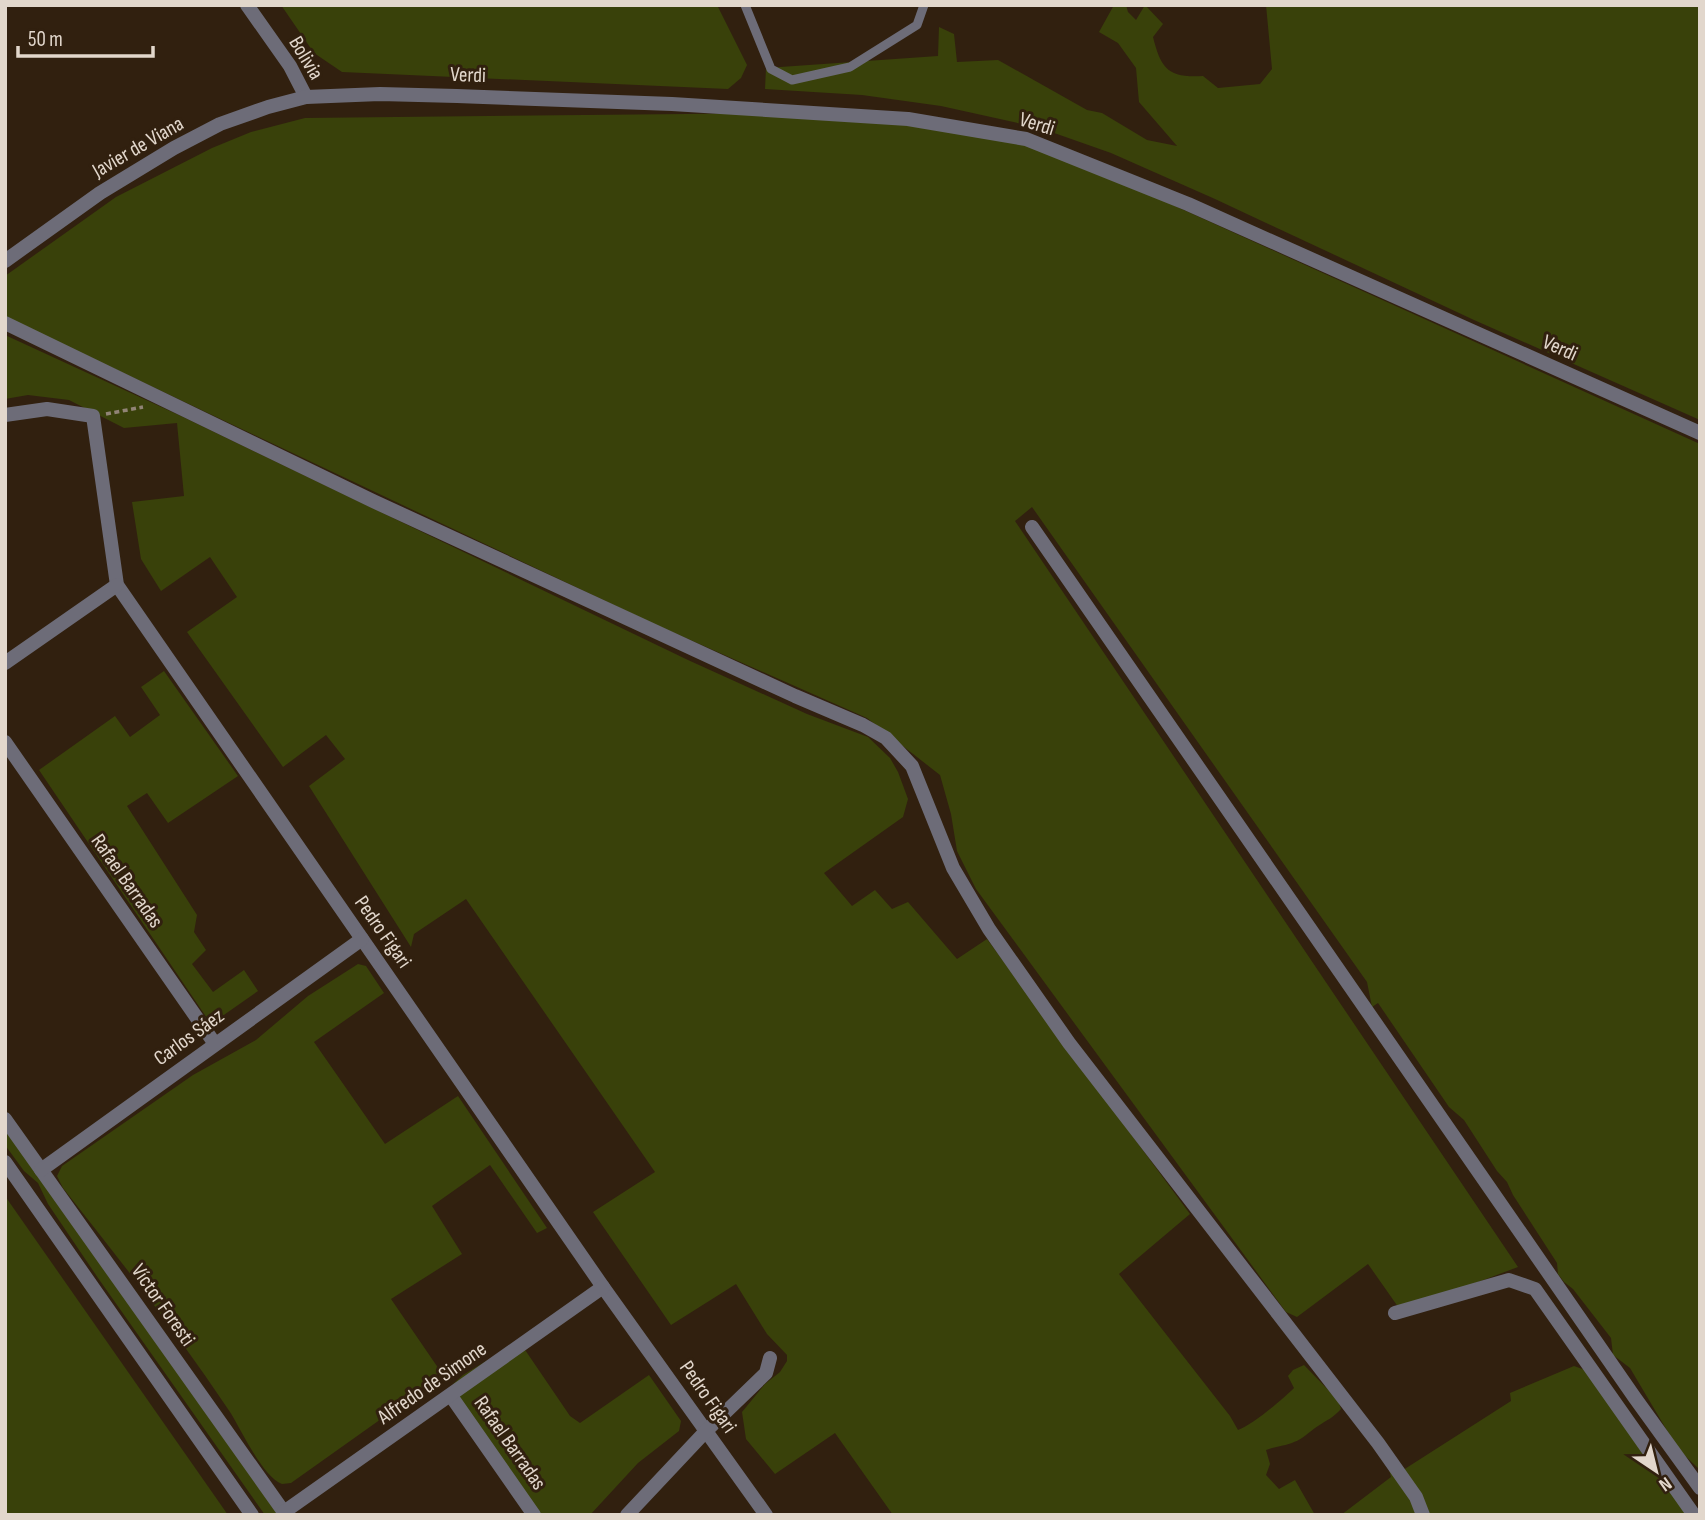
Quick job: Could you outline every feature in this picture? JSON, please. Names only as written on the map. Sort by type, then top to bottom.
[{"type":"street","name":"Bolivia","points":[[247,5],[290,66],[306,97]]},
{"type":"street","name":"Verdi","points":[[306,97],[380,94],[672,104],[908,119],[1026,139],[1188,204],[1700,433]]},
{"type":"street","name":"Javier de Viana","points":[[5,261],[100,193],[174,148],[220,124],[306,97]]},
{"type":"street","points":[[5,324],[373,501],[863,725],[886,738],[912,766],[953,868],[989,929],[1069,1043],[1378,1443],[1416,1497],[1423,1515]]},
{"type":"street","points":[[5,415],[47,409],[93,416]]},
{"type":"street","name":"Pedro Figari","points":[[93,416],[117,585],[603,1287],[766,1515]]},
{"type":"street","points":[[1032,527],[1700,1488]]},
{"type":"street","points":[[5,663],[117,585]]},
{"type":"street","name":"Rafael Barradas","points":[[5,742],[215,1044]]},
{"type":"street","name":"Carlos Sáez","points":[[41,1170],[362,939]]},
{"type":"street","name":"Víctor Foresti","points":[[5,1119],[285,1513]]},
{"type":"street","points":[[5,1162],[252,1515]]},
{"type":"street","points":[[1395,1313],[1509,1280],[1535,1289],[1694,1515]]},
{"type":"street","name":"Alfredo de Simone","points":[[285,1513],[603,1287]]},
{"type":"street","points":[[626,1515],[766,1373],[770,1357]]},
{"type":"street","name":"Rafael Barradas","points":[[451,1396],[534,1515]]},
{"type":"lane","points":[[745,5],[771,69],[792,80],[850,67],[917,25],[924,5]]},
{"type":"path","points":[[93,416],[170,403]]},
{"type":"green space","points":[[281,5],[717,5],[747,65],[741,78],[728,89],[342,72],[314,53]]},
{"type":"green space","points":[[1114,5],[1126,5],[1128,12],[1136,20],[1145,5],[1163,24],[1153,37],[1163,64],[1174,73],[1203,76],[1218,88],[1260,84],[1272,69],[1266,5],[1700,5],[1700,420],[1474,320],[1111,153],[1040,128],[941,106],[862,95],[765,89],[766,68],[938,56],[939,27],[954,34],[957,62],[998,60],[1087,110],[1102,113],[1147,140],[1177,146],[1139,102],[1136,68],[1118,43],[1099,32]]},
{"type":"green space","points":[[875,112],[1036,143],[1700,444],[1700,1470],[1678,1449],[1630,1368],[1613,1355],[1611,1338],[1558,1274],[1557,1263],[1507,1182],[1464,1120],[1449,1107],[1378,1003],[1372,1007],[1367,982],[1032,507],[1015,521],[1518,1267],[1401,1311],[1368,1264],[1297,1317],[1286,1312],[976,889],[957,851],[951,814],[940,775],[867,718],[652,623],[5,317],[5,276],[116,197],[212,148],[251,132],[305,118]]},
{"type":"green space","points":[[5,335],[183,417],[688,660],[807,714],[868,737],[890,758],[898,772],[908,799],[903,817],[824,873],[852,906],[875,890],[892,909],[908,902],[957,959],[987,939],[1190,1214],[1119,1274],[1230,1416],[1238,1430],[1275,1405],[1294,1388],[1288,1376],[1293,1370],[1304,1365],[1338,1400],[1341,1409],[1333,1417],[1297,1441],[1266,1450],[1270,1464],[1266,1475],[1279,1489],[1295,1480],[1315,1515],[893,1515],[835,1433],[775,1474],[746,1439],[742,1412],[765,1384],[780,1372],[787,1361],[787,1355],[767,1334],[736,1284],[671,1325],[593,1212],[655,1172],[466,899],[414,934],[411,947],[309,786],[345,759],[326,735],[283,767],[187,632],[237,597],[210,557],[161,591],[141,559],[132,502],[184,496],[177,423],[124,428],[69,400],[28,395],[5,399]]},
{"type":"green space","points":[[164,671],[238,776],[168,823],[147,793],[127,806],[197,915],[194,932],[206,950],[192,964],[213,992],[244,970],[258,991],[211,1024],[39,770],[115,716],[130,737],[160,715],[141,687]]},
{"type":"green space","points":[[358,964],[366,966],[384,993],[314,1042],[385,1144],[458,1096],[547,1228],[537,1233],[490,1165],[432,1206],[462,1254],[391,1299],[443,1375],[291,1483],[282,1484],[260,1463],[230,1412],[190,1354],[63,1188],[57,1176],[62,1166],[193,1075],[256,1040],[308,996]]},
{"type":"green space","points":[[5,1121],[280,1515],[265,1515],[98,1278],[48,1204],[38,1183],[24,1171],[5,1145]]},
{"type":"green space","points":[[5,1196],[228,1515],[5,1515]]},
{"type":"green space","points":[[519,1341],[570,1416],[580,1423],[649,1375],[681,1421],[679,1431],[638,1463],[590,1515],[541,1515],[453,1391],[453,1384],[463,1375]]},
{"type":"green space","points":[[1574,1366],[1588,1371],[1689,1515],[1341,1515],[1391,1477],[1387,1462],[1400,1472],[1511,1401],[1510,1393]]}]
